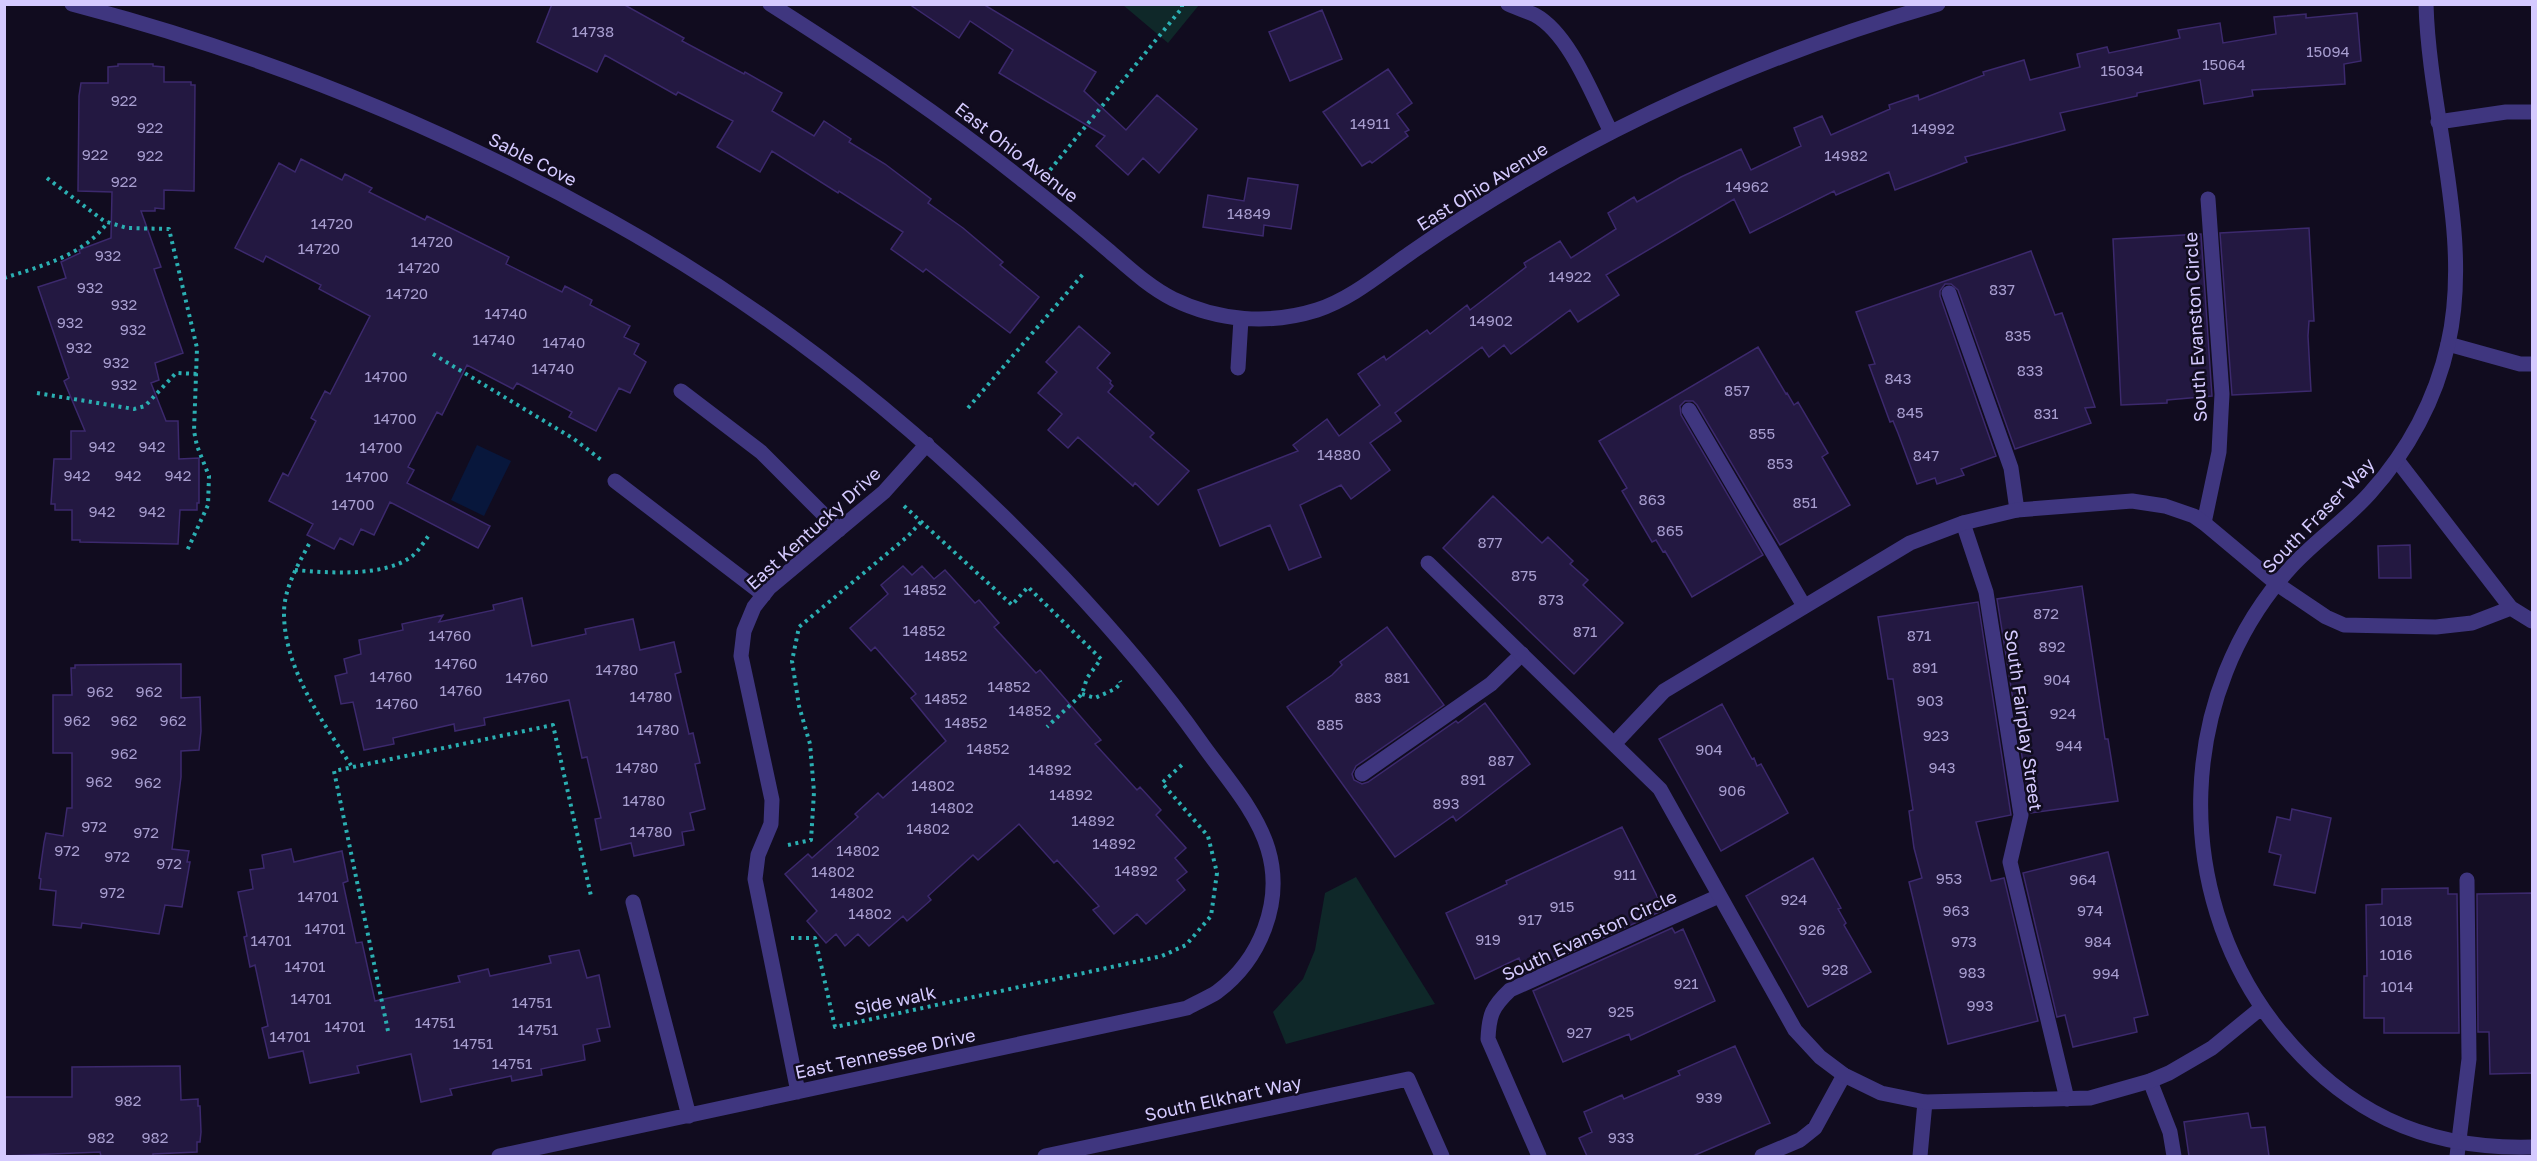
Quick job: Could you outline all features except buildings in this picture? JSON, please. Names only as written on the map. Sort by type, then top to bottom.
[{"type":"street","name":"Sable Cove","points":[[72,4],[147,24],[363,100],[489,157],[611,221],[726,292],[831,366],[927,444]]},
{"type":"street","name":"East Ohio Avenue","points":[[770,4],[869,67],[968,136],[1147,284],[1172,299],[1200,309],[1241,319],[1281,318],[1319,309],[1354,292],[1455,223],[1524,180],[1611,132],[1694,92],[1780,56],[1868,25],[1938,4]]},
{"type":"street","points":[[1508,4],[1536,16],[1558,36],[1570,54],[1611,132]]},
{"type":"street","name":"South Fraser Way","points":[[2426,4],[2427,44],[2455,244],[2456,295],[2448,344],[2433,394],[2397,460],[2368,495],[2293,565],[2277,584],[2258,609],[2231,659],[2216,700],[2204,748],[2199,803],[2203,860],[2216,914],[2236,966],[2261,1008],[2289,1043],[2329,1082],[2374,1113],[2458,1150],[2532,1148]]},
{"type":"street","points":[[2438,122],[2506,112],[2532,112]]},
{"type":"street","name":"South Evanston Circle","points":[[2204,523],[2219,452],[2222,394],[2208,199]]},
{"type":"street","points":[[1949,293],[2011,468],[2017,510]]},
{"type":"street","points":[[1238,368],[1241,319]]},
{"type":"street","points":[[2448,344],[2520,364],[2532,364]]},
{"type":"street","points":[[681,391],[760,452],[839,530]]},
{"type":"street","points":[[1689,410],[1804,606]]},
{"type":"street","name":"East Kentucky Drive","points":[[798,1092],[755,879],[758,855],[771,824],[772,800],[741,656],[744,631],[754,607],[769,588],[884,492],[927,444]]},
{"type":"street","name":"East Tennessee Drive","points":[[499,1156],[1187,1008],[1214,993],[1240,972],[1257,947],[1268,919],[1273,887],[1269,851],[1257,822],[1182,715],[1098,614],[1008,519],[927,444]]},
{"type":"street","points":[[2397,460],[2511,608],[2532,621]]},
{"type":"street","points":[[615,481],[764,595]]},
{"type":"street","points":[[1614,744],[1664,691],[1910,543],[1963,523],[2017,510],[2132,501],[2165,506],[2193,516],[2204,523],[2277,584],[2326,617],[2344,625],[2436,627],[2472,623],[2511,608]]},
{"type":"street","name":"South Fairplay Street","points":[[1963,523],[1986,592],[2020,815],[2010,862],[2067,1099]]},
{"type":"street","points":[[1428,562],[1660,789],[1795,1030],[1820,1057],[1844,1075],[1881,1093],[1925,1102],[2090,1098],[2150,1081],[2212,1048],[2261,1008]]},
{"type":"street","points":[[1362,774],[1491,684],[1521,654]]},
{"type":"street","points":[[2458,1150],[2469,1059],[2467,880]]},
{"type":"street","name":"South Evanston Circle","points":[[1539,1156],[1488,1039],[1489,1019],[1497,1003],[1510,990],[1719,896]]},
{"type":"street","points":[[633,902],[689,1116]]},
{"type":"street","points":[[1762,1156],[1800,1140],[1815,1128],[1844,1075]]},
{"type":"street","name":"South Elkhart Way","points":[[1045,1156],[1408,1078],[1442,1156]]},
{"type":"street","points":[[2150,1081],[2170,1132],[2174,1156]]},
{"type":"street","points":[[1920,1156],[1925,1102]]},
{"type":"path","points":[[1034,189],[1182,8],[1182,4]]},
{"type":"path","points":[[47,177],[108,222],[126,228],[169,229],[197,348],[194,431],[197,446],[209,476],[208,505],[186,553]]},
{"type":"path","points":[[4,278],[63,258],[101,232],[108,222]]},
{"type":"path","points":[[968,408],[1084,273]]},
{"type":"path","points":[[433,354],[574,439],[604,462]]},
{"type":"path","points":[[37,393],[134,409],[145,406],[176,373],[197,374]]},
{"type":"path","points":[[910,496],[903,506],[1011,605],[1028,586],[1108,667]]},
{"type":"path","points":[[780,846],[811,840],[814,792],[810,744],[799,706],[792,661],[799,627],[907,537],[921,522]]},
{"type":"path","points":[[295,570],[326,572],[393,567],[413,556],[429,535]]},
{"type":"path","points":[[309,544],[291,579],[283,611],[287,644],[321,719],[352,767]]},
{"type":"path","points":[[1047,727],[1082,694],[1087,678],[1101,659]]},
{"type":"path","points":[[1082,694],[1095,699],[1115,689],[1121,683],[1115,676],[1124,685]]},
{"type":"path","points":[[388,1031],[334,771],[553,725],[591,896]]},
{"type":"path","name":"Side walk","points":[[784,938],[815,938],[835,1027],[1162,956],[1186,945],[1211,916],[1216,873],[1208,836],[1162,783],[1186,761],[1181,754]]},
{"type":"green space","points":[[1123,5],[1199,5],[1168,43]]},
{"type":"green space","points":[[1356,877],[1435,1004],[1286,1044],[1273,1012],[1303,979],[1315,950],[1325,893]]},
{"type":"water","points":[[477,445],[511,461],[484,516],[451,500]]}]
